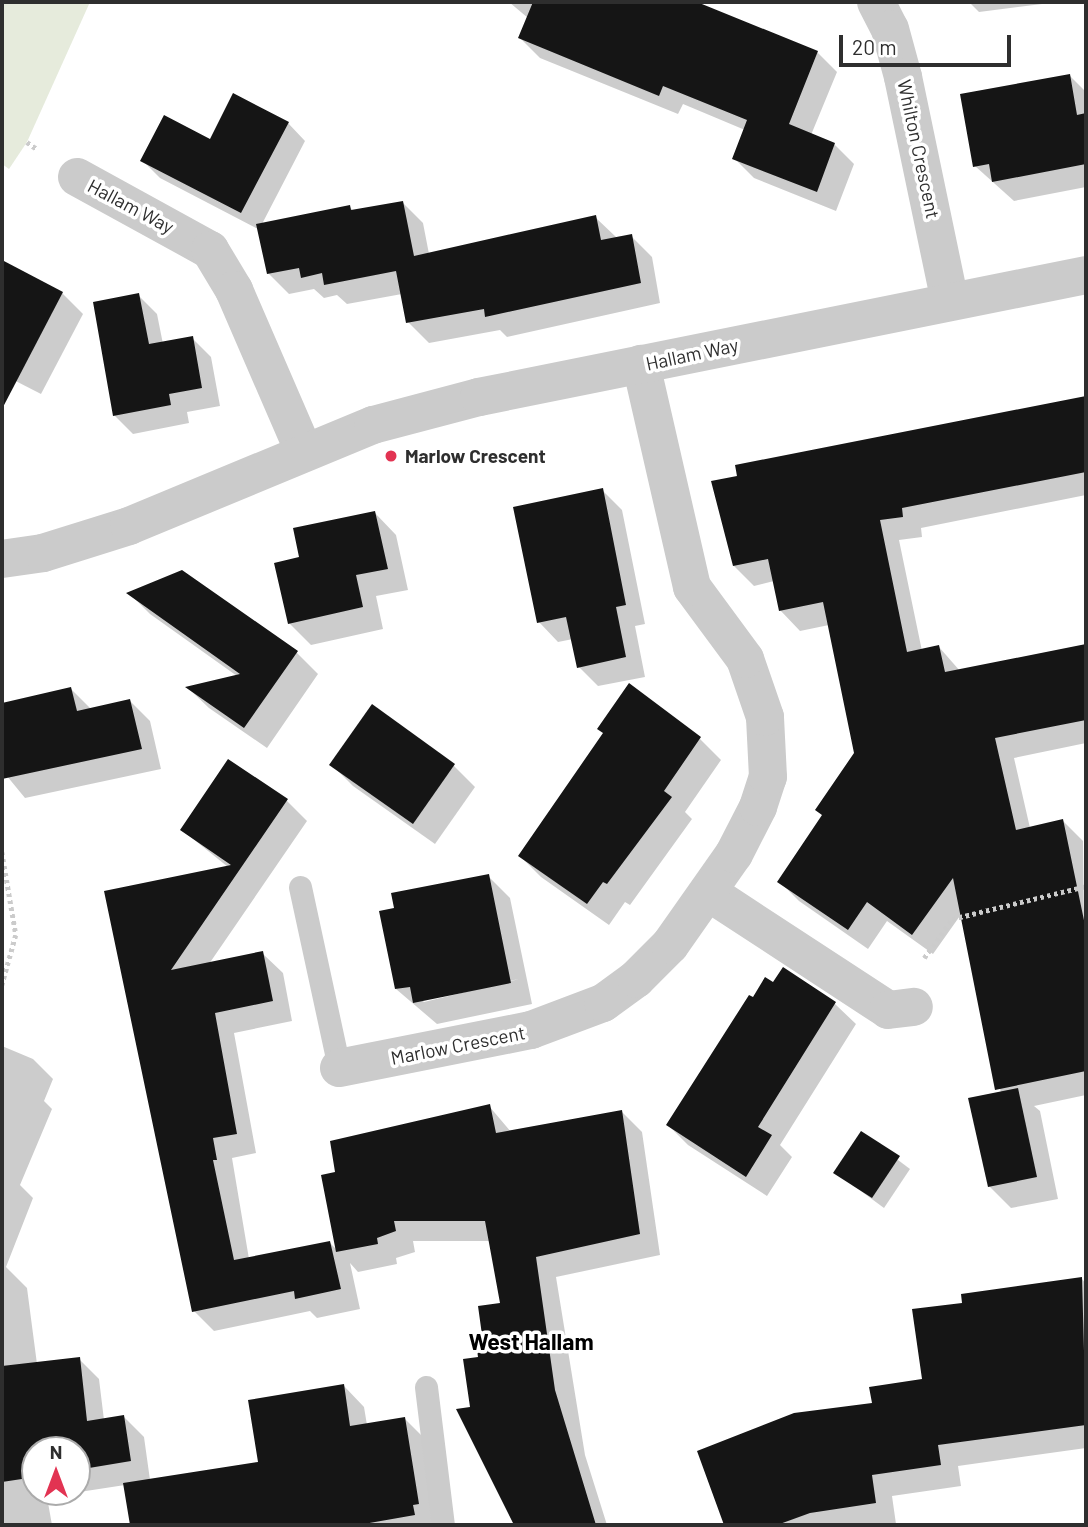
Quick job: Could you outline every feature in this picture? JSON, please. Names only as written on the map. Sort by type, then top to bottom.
[{"type":"street","name":"Whilton Crescent","points":[[876,2],[890,29],[903,77],[950,301]]},
{"type":"street","name":"Hallam Way","points":[[77,177],[210,250],[234,290],[304,452]]},
{"type":"street","name":"Hallam Way","points":[[2,559],[43,553],[129,526],[373,425],[641,364],[1086,275]]},
{"type":"street","name":"Marlow Crescent","points":[[339,1068],[531,1030],[603,1003],[636,979],[670,944],[734,854],[765,787],[765,717],[745,659],[692,587],[641,364]]},
{"type":"street","points":[[708,892],[901,1009]]},
{"type":"lane","name":"Marlow Crescent","points":[[300,887],[339,1068]]},
{"type":"lane","points":[[426,1387],[443,1525]]},
{"type":"path","points":[[2,852],[16,935],[2,985]]},
{"type":"path","points":[[901,1009],[951,919],[1086,887]]},
{"type":"shaded area","points":[[2,2],[90,2],[27,142],[9,169],[2,164]]},
{"type":"building","points":[[533,2],[697,2],[818,51],[789,124],[835,143],[817,192],[732,159],[747,120],[663,86],[659,96],[518,38]]},
{"type":"building","points":[[1070,74],[1077,115],[1086,113],[1086,164],[992,182],[989,164],[973,167],[960,94]]},
{"type":"building","points":[[233,93],[289,122],[241,213],[140,161],[164,115],[210,139]]},
{"type":"building","points":[[403,201],[414,256],[596,215],[601,240],[632,234],[641,283],[485,317],[484,309],[406,323],[396,271],[324,285],[322,273],[301,278],[299,268],[267,274],[256,224],[350,205],[351,210]]},
{"type":"building","points":[[2,260],[63,292],[2,409]]},
{"type":"building","points":[[139,293],[149,344],[193,336],[202,388],[169,394],[171,405],[113,416],[93,302]]},
{"type":"building","points":[[1086,396],[1086,472],[902,508],[903,517],[880,520],[907,652],[939,645],[945,672],[1086,644],[1086,720],[995,738],[1016,830],[1063,819],[1086,930],[1086,1071],[995,1090],[953,878],[912,935],[867,902],[848,930],[777,882],[822,815],[815,810],[854,753],[823,602],[779,611],[768,559],[733,566],[711,481],[737,476],[735,465]]},
{"type":"building","points":[[603,488],[626,605],[616,607],[626,657],[577,668],[566,617],[537,623],[513,507]]},
{"type":"building","points":[[375,511],[388,569],[356,575],[363,607],[288,624],[274,563],[299,557],[293,528]]},
{"type":"building","points":[[182,570],[298,651],[244,728],[185,687],[240,674],[126,593]]},
{"type":"building","points":[[629,683],[701,737],[664,791],[672,797],[607,884],[603,882],[587,904],[518,856],[603,733],[597,729]]},
{"type":"building","points":[[71,687],[77,711],[130,699],[142,749],[2,779],[2,703]]},
{"type":"building","points":[[372,704],[455,764],[413,824],[329,765]]},
{"type":"building","points":[[228,759],[288,799],[171,970],[263,951],[273,1001],[215,1013],[237,1134],[213,1138],[217,1160],[213,1160],[234,1260],[330,1241],[341,1289],[295,1299],[294,1291],[192,1312],[104,891],[231,865],[180,830]]},
{"type":"building","points":[[489,874],[511,983],[413,1003],[410,987],[395,989],[379,911],[394,908],[391,893]]},
{"type":"building","points":[[783,967],[836,1002],[758,1127],[772,1135],[746,1177],[666,1125],[749,995],[753,997],[765,977],[773,982]]},
{"type":"building","points":[[1018,1088],[1037,1177],[988,1187],[968,1098]]},
{"type":"building","points":[[490,1104],[496,1133],[622,1110],[640,1234],[536,1257],[555,1390],[596,1525],[514,1525],[456,1409],[470,1407],[463,1359],[478,1357],[475,1336],[482,1335],[478,1306],[500,1303],[485,1221],[394,1221],[396,1231],[377,1238],[378,1244],[336,1252],[321,1175],[335,1172],[330,1141]]},
{"type":"building","points":[[861,1131],[900,1156],[872,1198],[833,1173]]},
{"type":"building","points":[[1082,1277],[1086,1425],[938,1445],[941,1465],[872,1475],[876,1503],[810,1513],[777,1525],[724,1525],[697,1451],[794,1413],[872,1403],[869,1387],[922,1379],[912,1309],[962,1303],[961,1294]]},
{"type":"building","points":[[80,1357],[87,1421],[124,1415],[131,1461],[91,1468],[91,1436],[21,1436],[21,1479],[2,1482],[2,1366]]},
{"type":"building","points":[[344,1384],[350,1426],[405,1417],[419,1504],[413,1505],[415,1515],[358,1525],[130,1525],[123,1483],[258,1462],[248,1400]]},
{"type":"place","name":"Marlow Crescent","points":[[391,456]]},
{"type":"district","name":"West Hallam","points":[[531,1341]]}]
